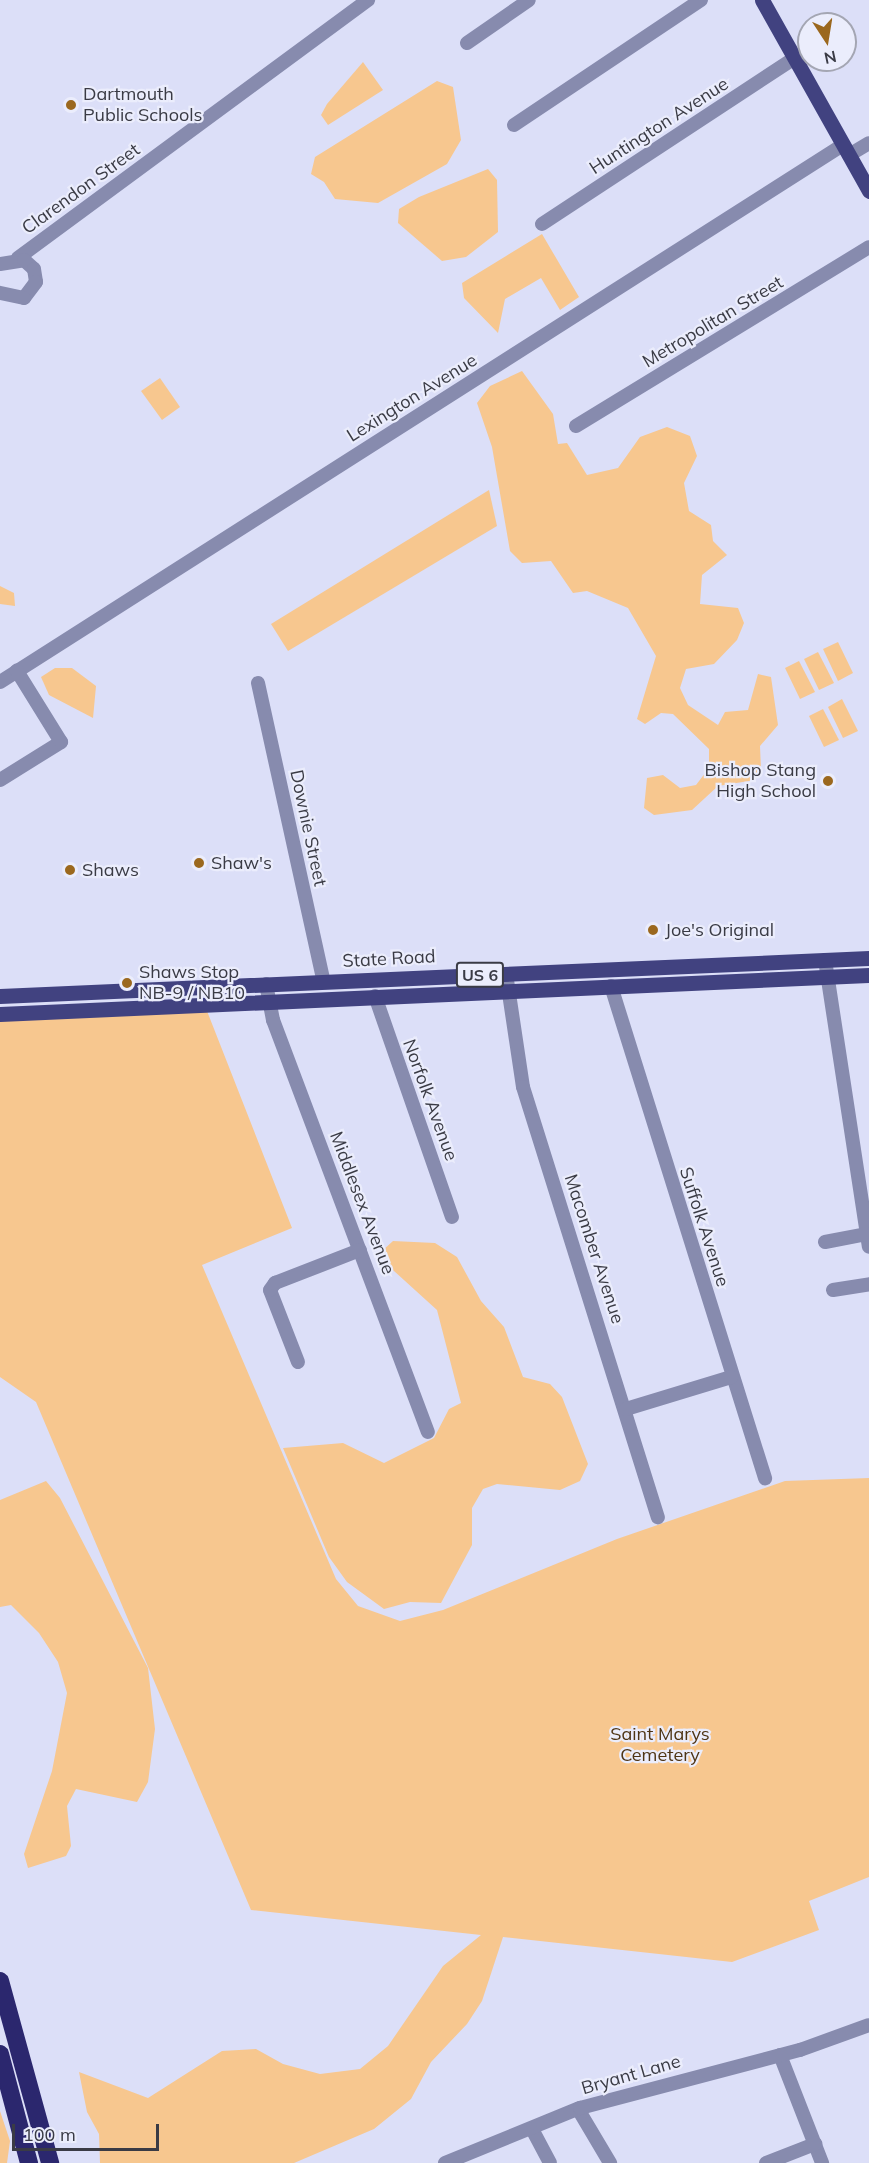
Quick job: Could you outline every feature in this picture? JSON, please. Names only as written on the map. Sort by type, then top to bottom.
[{"type":"highway","points":[[0,1981],[50,2163]]},
{"type":"highway","points":[[0,2054],[29,2163]]},
{"type":"main road","points":[[762,0],[869,191]]},
{"type":"main road","name":"State Road","points":[[18,996],[869,958]]},
{"type":"main road","name":"State Road","points":[[19,1013],[869,975]]},
{"type":"main road","name":"US 6","points":[[0,996],[18,996]]},
{"type":"main road","points":[[18,996],[19,1013]]},
{"type":"main road","name":"US 6","points":[[0,1014],[19,1013]]},
{"type":"street","name":"Clarendon Street","points":[[0,264],[18,258],[368,0]]},
{"type":"street","points":[[467,43],[529,0]]},
{"type":"street","points":[[514,126],[701,0]]},
{"type":"street","name":"Huntington Avenue","points":[[542,224],[795,58]]},
{"type":"street","name":"Lexington Avenue","points":[[0,682],[846,150],[869,143]]},
{"type":"street","name":"Metropolitan Street","points":[[576,426],[869,247]]},
{"type":"street","name":"Clarendon Street","points":[[0,293],[18,300],[34,289],[34,269],[18,258]]},
{"type":"street","points":[[0,780],[61,742],[17,671]]},
{"type":"street","name":"Downie Street","points":[[258,683],[324,982]]},
{"type":"street","points":[[825,960],[868,1240],[825,1242]]},
{"type":"street","name":"Macomber Avenue","points":[[506,974],[523,1087],[626,1409],[658,1517]]},
{"type":"street","name":"Middlesex Avenue","points":[[266,984],[268,1001],[428,1432]]},
{"type":"street","name":"Suffolk Avenue","points":[[611,986],[731,1377],[765,1478]]},
{"type":"street","name":"Norfolk Avenue","points":[[375,996],[452,1217]]},
{"type":"street","points":[[298,1362],[271,1300],[274,1283],[360,1250]]},
{"type":"street","points":[[833,1290],[869,1284]]},
{"type":"street","points":[[626,1409],[731,1377]]},
{"type":"street","name":"Bryant Lane","points":[[445,2163],[578,2109],[780,2055],[869,2025]]},
{"type":"street","points":[[780,2055],[822,2163]]},
{"type":"street","points":[[578,2109],[610,2163]]},
{"type":"street","points":[[532,2128],[550,2163]]},
{"type":"street","points":[[766,2163],[815,2144]]},
{"type":"green space","points":[[363,62],[383,90],[328,125],[321,115],[327,104]]},
{"type":"green space","points":[[437,81],[453,87],[461,140],[447,164],[378,203],[335,199],[324,182],[311,174],[315,157]]},
{"type":"green space","points":[[488,169],[497,180],[498,232],[466,257],[442,261],[398,223],[399,209],[419,197]]},
{"type":"green space","points":[[542,234],[579,297],[560,310],[541,278],[505,299],[498,333],[464,298],[462,283]]},
{"type":"green space","points":[[522,371],[553,414],[558,444],[567,443],[587,475],[618,468],[640,437],[667,427],[690,436],[697,456],[684,483],[689,511],[711,525],[713,541],[727,555],[702,575],[700,604],[738,608],[744,623],[737,640],[714,664],[686,669],[680,688],[688,705],[718,725],[725,712],[748,710],[758,674],[771,677],[778,725],[760,746],[761,770],[755,780],[718,786],[692,810],[654,815],[644,808],[647,778],[663,775],[680,788],[696,785],[709,768],[709,749],[673,714],[661,713],[645,724],[637,719],[656,656],[628,608],[587,591],[573,593],[551,561],[522,563],[510,551],[492,447],[477,403],[490,386]]},
{"type":"green space","points":[[160,378],[180,407],[162,420],[141,391]]},
{"type":"green space","points":[[489,490],[497,526],[288,651],[271,624]]},
{"type":"green space","points":[[0,586],[14,593],[15,606],[0,604]]},
{"type":"green space","points":[[838,642],[853,673],[838,681],[823,649]]},
{"type":"green space","points":[[818,652],[834,683],[819,690],[804,659]]},
{"type":"green space","points":[[799,661],[815,692],[800,699],[785,668]]},
{"type":"green space","points":[[55,668],[72,668],[96,686],[93,718],[49,695],[41,677]]},
{"type":"green space","points":[[842,699],[858,731],[843,738],[828,707]]},
{"type":"green space","points":[[823,709],[839,740],[824,747],[809,716]]},
{"type":"green space","name":"Saint Marys Cemetery","points":[[207,1011],[292,1228],[202,1265],[336,1579],[358,1606],[400,1621],[443,1610],[617,1539],[785,1481],[869,1478],[869,1877],[809,1901],[819,1930],[732,1962],[503,1937],[482,2001],[467,2024],[431,2062],[411,2099],[374,2129],[294,2163],[100,2163],[99,2134],[87,2112],[79,2072],[148,2098],[222,2051],[256,2049],[283,2064],[320,2074],[360,2069],[388,2046],[443,1966],[481,1935],[251,1910],[36,1402],[0,1377],[0,1021]]},
{"type":"green space","points":[[393,1241],[435,1243],[457,1257],[481,1301],[504,1327],[523,1377],[550,1384],[562,1397],[588,1464],[580,1481],[560,1490],[497,1484],[483,1489],[472,1508],[472,1545],[441,1603],[410,1602],[384,1609],[347,1582],[329,1557],[283,1448],[343,1443],[384,1463],[434,1438],[449,1409],[461,1403],[437,1310],[383,1261],[382,1251]]},
{"type":"green space","points":[[46,1481],[60,1498],[148,1668],[155,1729],[148,1782],[137,1802],[76,1789],[67,1806],[71,1846],[66,1856],[28,1868],[24,1854],[52,1771],[67,1693],[58,1662],[39,1633],[11,1605],[0,1607],[0,1500]]},
{"type":"green space","points":[[0,2111],[10,2141],[7,2163],[0,2163]]},
{"type":"place","name":"Dartmouth Public Schools","points":[[71,105]]},
{"type":"place","name":"Bishop Stang High School","points":[[828,781]]},
{"type":"place","name":"Shaw's","points":[[199,863]]},
{"type":"place","name":"Shaws","points":[[70,870]]},
{"type":"place","name":"Joe's Original","points":[[653,930]]},
{"type":"place","name":"Shaws Stop NB-9 / NB10","points":[[127,983]]}]
